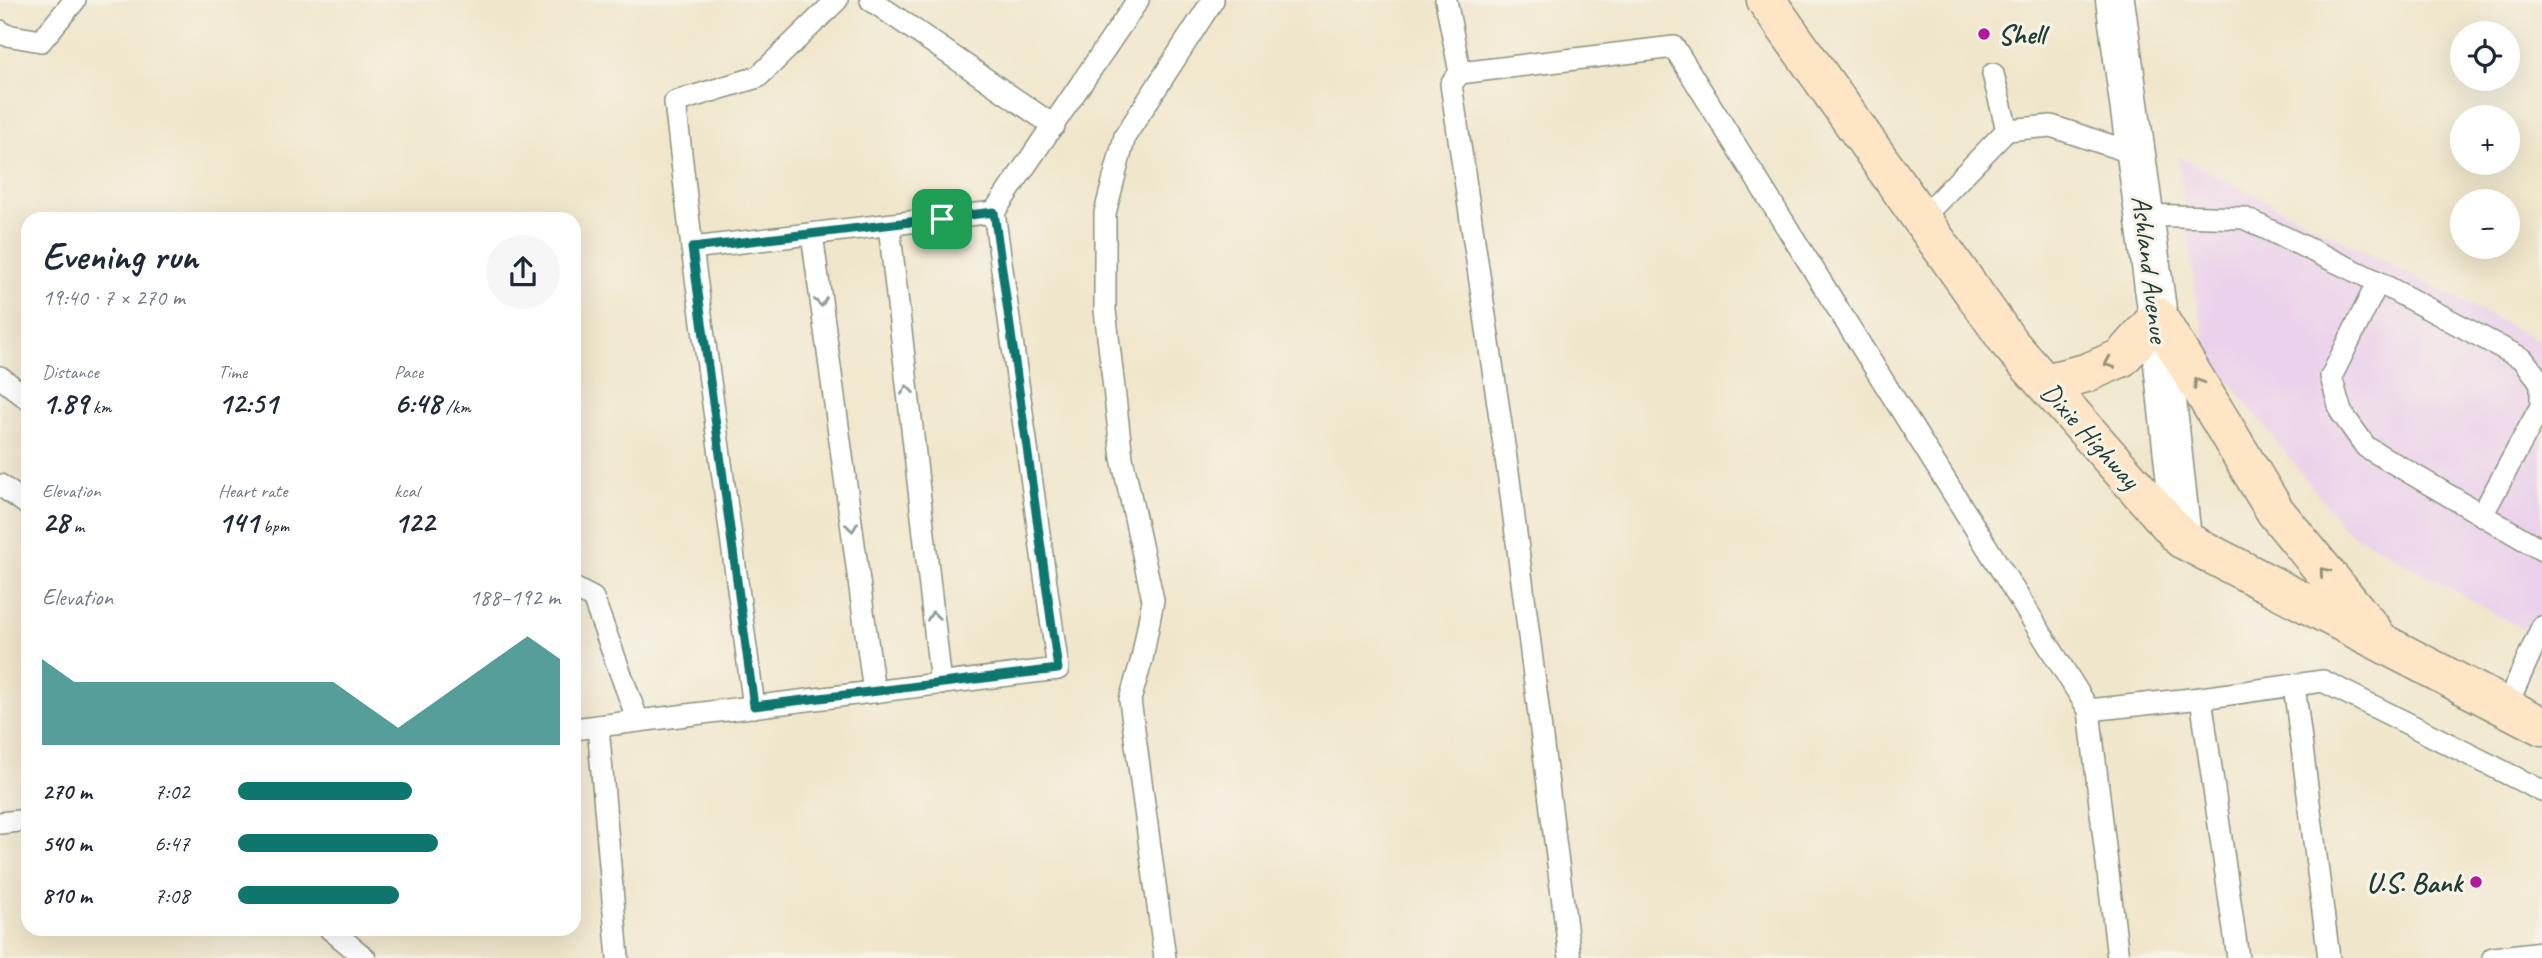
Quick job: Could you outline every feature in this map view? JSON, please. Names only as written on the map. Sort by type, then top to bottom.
[{"type":"main road","name":"Dixie Highway","points":[[1766,0],[2010,344],[2182,539],[2542,726]]},
{"type":"main road","points":[[2045,383],[2086,373],[2121,358],[2158,317],[2275,511],[2383,643]]},
{"type":"street","name":"Ashland Avenue","points":[[2115,0],[2158,317],[2182,539]]},
{"type":"lane","points":[[0,31],[1,34],[41,41],[75,0]]},
{"type":"lane","points":[[754,706],[692,248],[676,102],[758,78],[837,0]]},
{"type":"lane","points":[[871,0],[1054,126]]},
{"type":"lane","points":[[581,728],[1058,669],[994,212],[1138,0]]},
{"type":"lane","points":[[1164,958],[1130,699],[1142,660],[1153,600],[1122,458],[1105,310],[1105,213],[1125,136],[1213,0]]},
{"type":"lane","points":[[1446,0],[1460,73]]},
{"type":"lane","points":[[1570,958],[1509,479],[1451,83],[1460,73],[1674,47],[2089,710],[2118,958]]},
{"type":"lane","points":[[1993,74],[2007,130]]},
{"type":"lane","points":[[1921,219],[2007,130],[2051,126],[2136,154]]},
{"type":"lane","points":[[692,248],[994,212]]},
{"type":"lane","points":[[2144,215],[2244,218],[2378,282],[2523,359],[2541,383],[2541,406],[2482,515]]},
{"type":"lane","points":[[889,225],[941,684]]},
{"type":"lane","points":[[812,234],[874,692]]},
{"type":"lane","points":[[2378,282],[2331,377],[2341,412],[2366,447],[2542,550]]},
{"type":"lane","points":[[0,377],[21,394]]},
{"type":"lane","points":[[0,485],[21,500]]},
{"type":"lane","points":[[581,592],[593,598],[638,721]]},
{"type":"lane","points":[[2506,707],[2542,627]]},
{"type":"lane","points":[[2089,710],[2323,681],[2542,791]]},
{"type":"lane","points":[[2294,685],[2329,958]]},
{"type":"lane","points":[[2201,698],[2238,958]]},
{"type":"lane","points":[[598,726],[618,958]]},
{"type":"lane","points":[[0,823],[21,821]]},
{"type":"lane","points":[[338,936],[365,958]]},
{"type":"lane","points":[[2493,958],[2542,952]]},
{"type":"shaded area","points":[[2178,156],[2542,342],[2542,640],[2346,530],[2209,356],[2195,290]]},
{"type":"place","name":"Shell","points":[[1984,34]]},
{"type":"place","name":"U.S. Bank","points":[[2476,882]]},
{"type":"route","points":[[994,212],[1058,669],[754,706],[692,248],[942,219],[994,212]]}]
